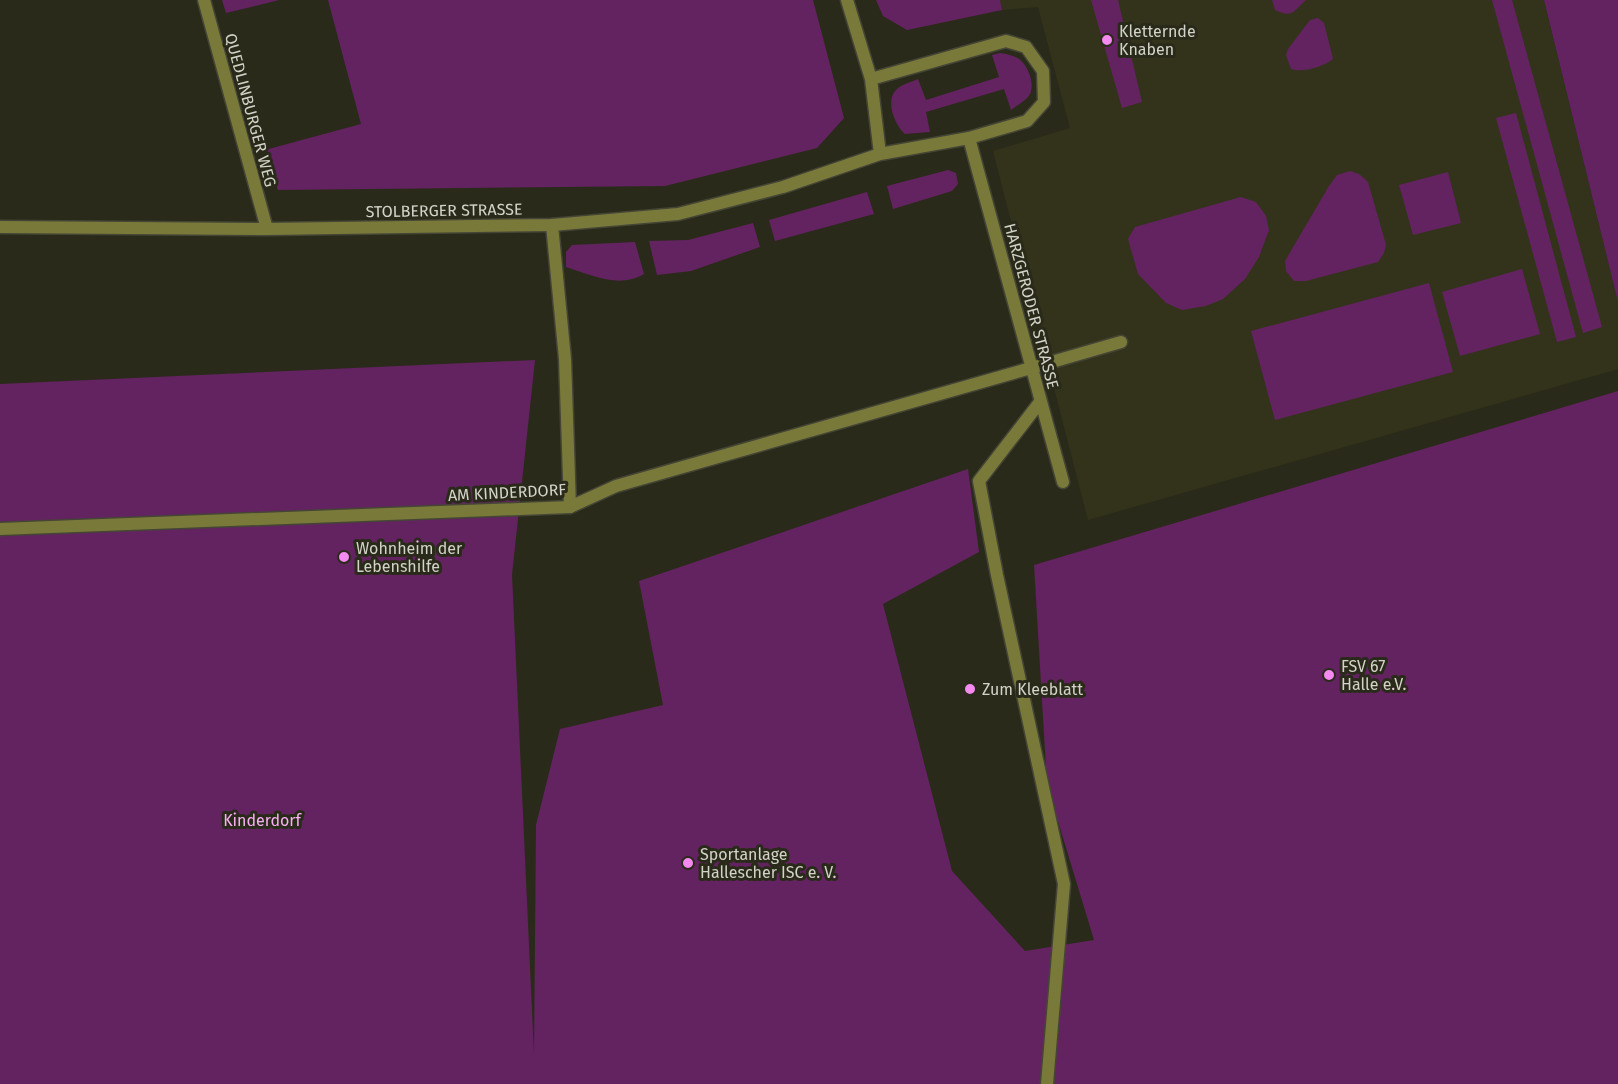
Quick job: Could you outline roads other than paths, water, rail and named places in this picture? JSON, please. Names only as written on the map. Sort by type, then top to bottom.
[{"type":"street","name":"QUEDLINBURGER WEG","points":[[204,0],[267,229]]},
{"type":"street","points":[[847,0],[871,79],[880,154],[969,138],[1027,121],[1044,102],[1043,70],[1026,47],[1006,41],[871,79]]},
{"type":"street","name":"HARZGERODER STRASSE","points":[[969,138],[1063,482]]},
{"type":"street","name":"STOLBERGER STRASSE","points":[[0,227],[267,229],[552,225],[678,214],[783,187],[880,154]]},
{"type":"street","points":[[552,225],[565,359],[570,507]]},
{"type":"street","name":"AM KINDERDORF","points":[[0,529],[570,507],[616,486],[1121,342]]},
{"type":"street","points":[[1040,402],[979,481],[999,587],[1064,884],[1047,1084]]},
{"type":"place","name":"Kletternde Knaben","points":[[1107,40]]},
{"type":"place","name":"Wohnheim der Lebenshilfe","points":[[344,557]]},
{"type":"place","name":"FSV 67 Halle e.V.","points":[[1329,675]]},
{"type":"place","name":"Zum Kleeblatt","points":[[970,689]]},
{"type":"place","name":"Sportanlage Hallescher ISC e. V.","points":[[688,863]]},
{"type":"park label","name":"Kinderdorf","points":[[262,820]]}]
